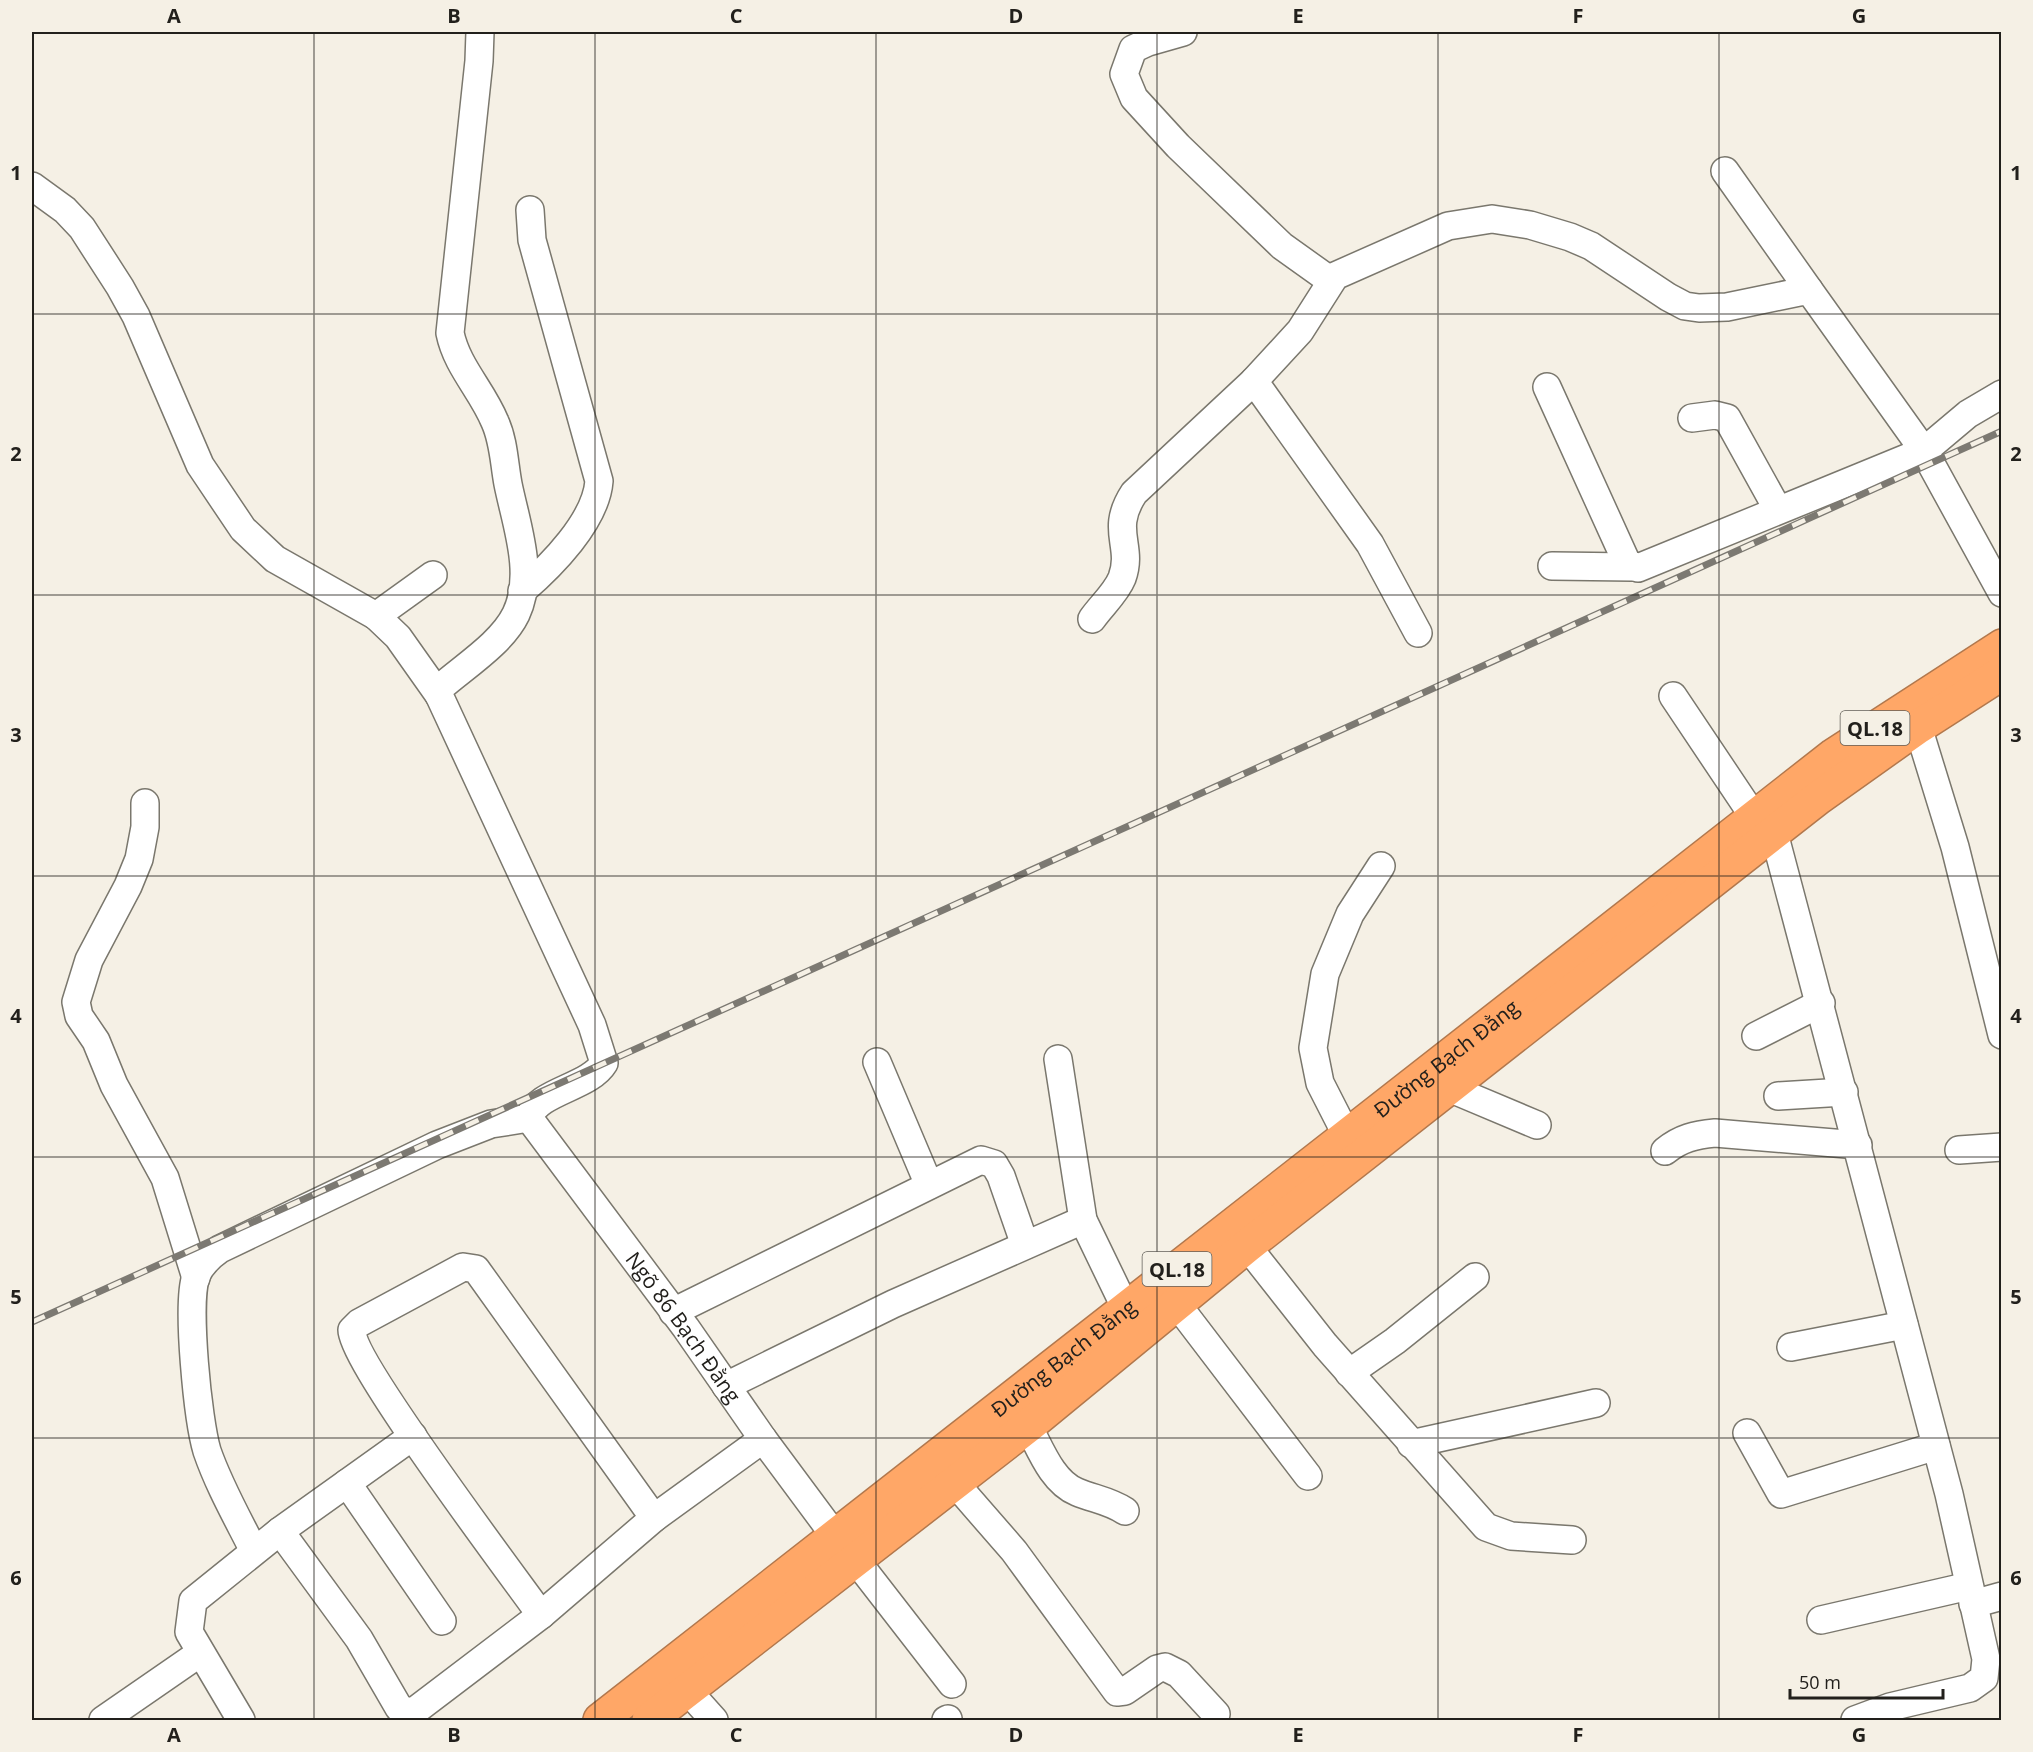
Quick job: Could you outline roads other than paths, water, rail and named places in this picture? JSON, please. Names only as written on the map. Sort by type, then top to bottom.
[{"type":"highway","name":"QL.18","points":[[1764,825],[1834,755],[2001,646]]},
{"type":"highway","name":"QL.18","points":[[1764,825],[2001,674]]},
{"type":"highway","name":"Đường Bạch Đằng","points":[[620,1715],[845,1548],[954,1482],[1028,1426],[1247,1246],[1449,1088],[1764,825]]},
{"type":"highway","name":"Đường Bạch Đằng","points":[[649,1720],[688,1690],[845,1548],[1126,1309],[1347,1136],[1764,825]]},
{"type":"street","points":[[439,695],[441,687],[509,624],[515,615],[522,591],[521,548],[501,437],[487,406],[457,355],[450,333],[478,73],[480,32]]},
{"type":"street","points":[[1183,32],[1133,49],[1124,75],[1134,98],[1178,147],[1281,246],[1331,281]]},
{"type":"street","points":[[1725,171],[1924,451],[2001,593]]},
{"type":"street","points":[[32,186],[65,210],[82,228],[120,287],[136,316],[200,465],[243,530],[275,559],[376,616],[398,637],[439,695],[591,1025],[604,1063],[593,1075],[538,1104],[529,1118],[491,1124],[342,1190],[220,1249],[206,1260],[196,1278]]},
{"type":"street","points":[[522,591],[545,571],[584,521],[594,503],[599,482],[532,240],[530,210]]},
{"type":"street","points":[[1092,619],[1122,578],[1125,560],[1121,520],[1125,506],[1134,493],[1254,381],[1300,332],[1331,281],[1345,270],[1448,226],[1492,219],[1530,225],[1591,246],[1685,306],[1711,309],[1809,290]]},
{"type":"street","points":[[1254,381],[1370,544],[1418,633]]},
{"type":"street","points":[[1547,387],[1627,563],[1632,567]]},
{"type":"street","points":[[1552,566],[1644,567],[1924,451],[1968,414],[2001,394]]},
{"type":"street","points":[[1692,418],[1715,415],[1727,418],[1778,510]]},
{"type":"street","points":[[376,616],[433,575]]},
{"type":"street","points":[[1674,696],[1764,825],[1821,1003],[1936,1446],[1986,1659],[1987,1670],[1979,1683],[1970,1688],[1873,1712],[1856,1720]]},
{"type":"street","points":[[1918,727],[1993,959],[2001,1035]]},
{"type":"street","points":[[145,803],[145,827],[139,859],[128,886],[89,960],[77,992],[77,1009],[96,1041],[114,1085],[165,1178],[196,1278],[195,1361],[203,1433],[215,1472],[254,1551]]},
{"type":"street","points":[[1347,1136],[1320,1083],[1313,1048],[1325,974],[1350,914],[1381,866]]},
{"type":"street","points":[[1756,1036],[1821,1003]]},
{"type":"street","points":[[1058,1059],[1083,1220],[1126,1309]]},
{"type":"street","points":[[877,1062],[929,1185]]},
{"type":"street","points":[[1449,1088],[1537,1125]]},
{"type":"street","points":[[1778,1096],[1844,1092]]},
{"type":"street","name":"Ngõ 86 Bạch Đằng","points":[[529,1118],[673,1312],[763,1439],[952,1684]]},
{"type":"street","points":[[1665,1151],[1678,1141],[1715,1133],[1858,1145]]},
{"type":"street","points":[[1959,1150],[2001,1147]]},
{"type":"street","points":[[673,1312],[981,1160],[988,1160],[1001,1176],[1025,1245]]},
{"type":"street","points":[[726,1386],[893,1304],[1083,1220]]},
{"type":"street","points":[[1247,1246],[1349,1373],[1486,1527],[1511,1536],[1572,1540]]},
{"type":"street","points":[[541,1615],[413,1436],[356,1346],[352,1330],[359,1323],[463,1267],[476,1269],[654,1518]]},
{"type":"street","points":[[1349,1373],[1395,1341],[1475,1277]]},
{"type":"street","points":[[1176,1304],[1308,1476]]},
{"type":"street","points":[[1791,1347],[1904,1325]]},
{"type":"street","points":[[1411,1444],[1596,1403]]},
{"type":"street","points":[[1028,1426],[1051,1467],[1063,1482],[1076,1492],[1106,1500],[1125,1511]]},
{"type":"street","points":[[1747,1433],[1781,1494],[1936,1446]]},
{"type":"street","points":[[241,1720],[189,1632],[193,1601],[280,1531],[413,1436]]},
{"type":"street","points":[[280,1531],[359,1640],[399,1708],[412,1713],[541,1615],[654,1518],[763,1439]]},
{"type":"street","points":[[954,1482],[1014,1551],[1117,1692],[1125,1691],[1157,1669],[1165,1667],[1179,1674],[1216,1714]]},
{"type":"street","points":[[347,1483],[442,1621]]},
{"type":"street","points":[[1821,1620],[1971,1595],[2001,1596]]},
{"type":"street","points":[[103,1720],[200,1653]]},
{"type":"street","points":[[688,1690],[714,1720]]},
{"type":"railway","points":[[32,1322],[2002,431]]}]
